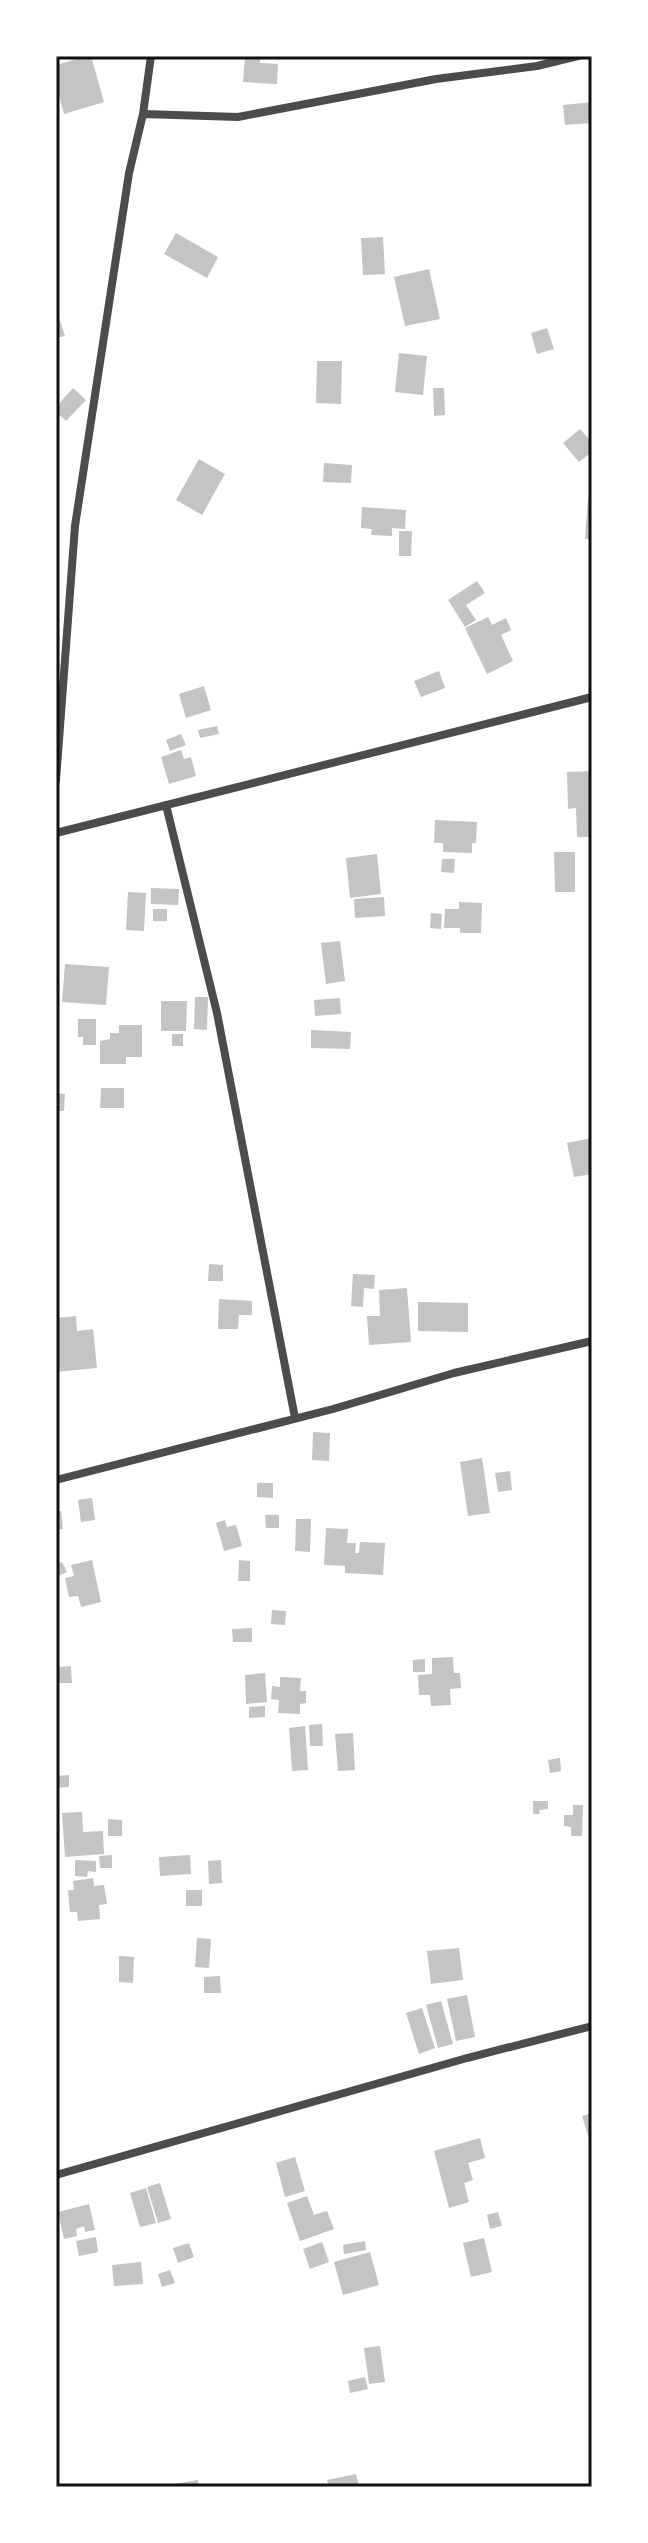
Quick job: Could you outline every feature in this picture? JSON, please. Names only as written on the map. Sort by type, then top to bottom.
[{"type":"street","points":[[56,780],[75,526],[129,173],[143,114],[151,56]]},
{"type":"street","points":[[143,114],[238,117],[436,79],[537,66],[578,56]]},
{"type":"street","points":[[56,833],[592,697]]},
{"type":"street","points":[[166,805],[217,1013],[295,1418]]},
{"type":"street","points":[[56,1480],[454,1373],[592,1341]]},
{"type":"street","points":[[56,2175],[467,2058],[592,2026]]},
{"type":"building","points":[[91,56],[104,102],[64,114],[56,84],[56,65]]},
{"type":"building","points":[[245,56],[260,56],[260,63],[278,64],[277,84],[243,82]]},
{"type":"building","points":[[592,102],[592,123],[565,125],[563,105]]},
{"type":"building","points":[[176,233],[218,257],[207,278],[164,254]]},
{"type":"building","points":[[383,237],[385,274],[363,275],[361,238]]},
{"type":"building","points":[[429,269],[440,319],[405,326],[394,277]]},
{"type":"building","points":[[56,308],[65,336],[56,338]]},
{"type":"building","points":[[547,328],[554,349],[537,354],[531,333]]},
{"type":"building","points":[[399,353],[427,356],[423,395],[395,392]]},
{"type":"building","points":[[317,361],[342,361],[341,404],[316,403]]},
{"type":"building","points":[[73,388],[86,400],[66,421],[56,412],[56,407]]},
{"type":"building","points":[[433,388],[444,388],[445,415],[434,416]]},
{"type":"building","points":[[580,429],[592,442],[592,452],[579,462],[563,443]]},
{"type":"building","points":[[199,459],[225,474],[202,515],[176,500]]},
{"type":"building","points":[[324,463],[352,465],[351,483],[323,482]]},
{"type":"building","points":[[588,499],[592,499],[592,539],[585,539]]},
{"type":"building","points":[[362,507],[406,510],[405,529],[392,528],[392,536],[371,535],[372,529],[361,528]]},
{"type":"building","points":[[399,531],[412,531],[411,556],[399,556]]},
{"type":"building","points":[[477,581],[485,593],[466,605],[476,620],[465,627],[448,600]]},
{"type":"building","points":[[488,617],[492,625],[506,618],[511,630],[501,635],[513,661],[487,674],[465,628]]},
{"type":"building","points":[[439,671],[445,688],[421,697],[414,681]]},
{"type":"building","points":[[204,686],[211,710],[186,718],[179,694]]},
{"type":"building","points":[[217,726],[219,734],[200,738],[198,730]]},
{"type":"building","points":[[181,734],[186,745],[170,751],[166,740]]},
{"type":"building","points":[[181,750],[184,759],[191,757],[196,776],[169,784],[161,757]]},
{"type":"building","points":[[592,771],[592,837],[577,837],[576,808],[568,809],[567,772]]},
{"type":"building","points":[[435,820],[477,822],[472,853],[443,852],[443,843],[434,843]]},
{"type":"building","points":[[554,852],[575,852],[575,892],[555,892]]},
{"type":"building","points":[[377,854],[381,894],[350,898],[346,858]]},
{"type":"building","points":[[442,859],[455,859],[454,873],[441,872]]},
{"type":"building","points":[[151,888],[179,889],[178,905],[151,904]]},
{"type":"building","points":[[128,892],[146,893],[144,931],[126,930]]},
{"type":"building","points":[[384,897],[385,916],[355,918],[354,899]]},
{"type":"building","points":[[459,902],[482,903],[481,933],[460,933],[460,928],[444,928],[445,909],[459,909]]},
{"type":"building","points":[[153,909],[167,909],[167,921],[153,921]]},
{"type":"building","points":[[431,913],[442,914],[441,929],[430,928]]},
{"type":"building","points":[[340,941],[345,981],[326,984],[321,943]]},
{"type":"building","points":[[65,964],[109,967],[106,1005],[62,1002]]},
{"type":"building","points":[[195,997],[208,997],[207,1030],[194,1029]]},
{"type":"building","points":[[340,998],[341,1014],[315,1016],[314,1000]]},
{"type":"building","points":[[161,1001],[187,1001],[186,1031],[161,1031]]},
{"type":"building","points":[[78,1019],[96,1019],[96,1045],[83,1045],[83,1037],[78,1037]]},
{"type":"building","points":[[119,1025],[142,1025],[142,1057],[126,1057],[126,1064],[100,1064],[100,1041],[110,1039],[110,1033],[119,1033]]},
{"type":"building","points":[[311,1030],[351,1032],[350,1049],[311,1048]]},
{"type":"building","points":[[172,1034],[183,1034],[183,1046],[172,1046]]},
{"type":"building","points":[[101,1088],[124,1088],[124,1108],[100,1108]]},
{"type":"building","points":[[56,1093],[65,1094],[64,1111],[56,1111]]},
{"type":"building","points":[[592,1138],[592,1174],[574,1177],[567,1143]]},
{"type":"building","points":[[209,1264],[223,1265],[223,1281],[208,1281]]},
{"type":"building","points":[[353,1274],[375,1275],[374,1289],[364,1288],[363,1307],[351,1306]]},
{"type":"building","points":[[407,1288],[411,1342],[369,1345],[367,1316],[380,1316],[379,1290]]},
{"type":"building","points":[[219,1299],[252,1301],[252,1315],[239,1315],[238,1329],[218,1329]]},
{"type":"building","points":[[418,1302],[468,1303],[468,1332],[418,1331]]},
{"type":"building","points":[[76,1316],[77,1331],[93,1329],[97,1368],[56,1372],[56,1318]]},
{"type":"building","points":[[313,1432],[330,1433],[329,1461],[312,1460]]},
{"type":"building","points":[[482,1458],[490,1513],[468,1516],[460,1462]]},
{"type":"building","points":[[510,1471],[512,1490],[498,1492],[495,1473]]},
{"type":"building","points":[[257,1483],[273,1483],[273,1498],[257,1497]]},
{"type":"building","points":[[92,1498],[95,1520],[81,1522],[78,1500]]},
{"type":"building","points":[[56,1511],[61,1511],[63,1529],[56,1530]]},
{"type":"building","points":[[265,1515],[279,1515],[279,1528],[266,1528]]},
{"type":"building","points":[[296,1519],[311,1519],[310,1552],[295,1551]]},
{"type":"building","points":[[225,1520],[227,1527],[236,1525],[242,1546],[224,1551],[216,1523]]},
{"type":"building","points":[[326,1528],[348,1529],[347,1543],[356,1543],[355,1553],[359,1553],[360,1542],[385,1543],[383,1575],[345,1573],[345,1566],[324,1565]]},
{"type":"building","points":[[92,1560],[101,1602],[81,1607],[78,1596],[69,1597],[65,1578],[74,1576],[71,1565]]},
{"type":"building","points":[[239,1560],[250,1561],[250,1581],[238,1581]]},
{"type":"building","points":[[62,1562],[67,1572],[56,1577],[56,1564]]},
{"type":"building","points":[[272,1610],[286,1611],[285,1625],[271,1624]]},
{"type":"building","points":[[252,1628],[252,1642],[233,1642],[232,1629]]},
{"type":"building","points":[[453,1657],[454,1673],[460,1673],[461,1688],[450,1689],[451,1705],[431,1706],[430,1695],[419,1695],[418,1675],[432,1674],[432,1658]]},
{"type":"building","points":[[425,1659],[425,1672],[413,1672],[413,1660]]},
{"type":"building","points":[[71,1666],[72,1683],[57,1683],[57,1667]]},
{"type":"building","points":[[265,1673],[267,1702],[246,1704],[245,1675]]},
{"type":"building","points":[[280,1677],[301,1678],[300,1691],[306,1691],[306,1703],[300,1704],[300,1714],[278,1713],[279,1700],[271,1699],[272,1686],[280,1687]]},
{"type":"building","points":[[265,1706],[265,1717],[249,1718],[249,1707]]},
{"type":"building","points":[[322,1724],[323,1746],[310,1746],[309,1725]]},
{"type":"building","points":[[305,1726],[308,1770],[292,1771],[289,1728]]},
{"type":"building","points":[[353,1733],[355,1770],[338,1771],[335,1734]]},
{"type":"building","points":[[560,1758],[561,1771],[550,1773],[548,1760]]},
{"type":"building","points":[[69,1775],[69,1787],[56,1788],[56,1776]]},
{"type":"building","points":[[533,1801],[548,1801],[548,1809],[533,1814]]},
{"type":"building","points":[[573,1805],[583,1805],[582,1836],[571,1836],[571,1827],[564,1826],[564,1815],[573,1815]]},
{"type":"building","points":[[82,1812],[83,1832],[103,1831],[104,1854],[65,1857],[62,1813]]},
{"type":"building","points":[[108,1819],[122,1820],[122,1836],[108,1836]]},
{"type":"building","points":[[112,1855],[112,1868],[100,1868],[99,1856]]},
{"type":"building","points":[[190,1855],[191,1874],[160,1876],[159,1857]]},
{"type":"building","points":[[75,1860],[96,1861],[96,1872],[88,1871],[87,1877],[75,1876]]},
{"type":"building","points":[[221,1860],[222,1883],[209,1884],[208,1861]]},
{"type":"building","points":[[93,1878],[94,1886],[104,1885],[107,1904],[99,1905],[100,1919],[78,1921],[77,1912],[70,1912],[68,1890],[74,1890],[73,1881]]},
{"type":"building","points":[[186,1890],[202,1890],[202,1906],[186,1906]]},
{"type":"building","points":[[197,1938],[211,1939],[209,1968],[195,1967]]},
{"type":"building","points":[[459,1948],[463,1980],[431,1984],[427,1951]]},
{"type":"building","points":[[119,1956],[134,1957],[133,1983],[119,1982]]},
{"type":"building","points":[[220,1976],[221,1993],[204,1993],[204,1977]]},
{"type":"building","points":[[467,1995],[475,2037],[456,2041],[447,1999]]},
{"type":"building","points":[[441,2001],[453,2044],[438,2048],[426,2005]]},
{"type":"building","points":[[422,2008],[435,2048],[419,2054],[406,2013]]},
{"type":"building","points":[[592,2113],[592,2145],[591,2145],[582,2116]]},
{"type":"building","points":[[480,2138],[485,2158],[468,2163],[473,2180],[464,2183],[469,2202],[449,2208],[434,2151]]},
{"type":"building","points":[[295,2157],[305,2191],[285,2197],[276,2163]]},
{"type":"building","points":[[160,2183],[171,2219],[158,2223],[147,2187]]},
{"type":"building","points":[[146,2188],[156,2223],[140,2227],[130,2193]]},
{"type":"building","points":[[307,2196],[314,2215],[327,2211],[334,2229],[300,2241],[287,2203]]},
{"type":"building","points":[[89,2204],[95,2230],[85,2232],[84,2226],[76,2229],[77,2236],[64,2239],[58,2212]]},
{"type":"building","points":[[498,2212],[502,2226],[490,2229],[487,2215]]},
{"type":"building","points":[[96,2237],[98,2252],[79,2256],[76,2241]]},
{"type":"building","points":[[484,2238],[492,2272],[471,2277],[463,2243]]},
{"type":"building","points":[[365,2241],[366,2250],[344,2254],[343,2245]]},
{"type":"building","points":[[322,2242],[329,2262],[310,2269],[303,2249]]},
{"type":"building","points":[[189,2243],[194,2257],[178,2263],[173,2248]]},
{"type":"building","points":[[370,2252],[379,2285],[343,2295],[334,2262]]},
{"type":"building","points":[[141,2262],[143,2284],[114,2286],[112,2265]]},
{"type":"building","points":[[170,2270],[175,2283],[162,2287],[158,2274]]},
{"type":"building","points":[[380,2346],[385,2382],[369,2384],[364,2348]]},
{"type":"building","points":[[365,2377],[368,2389],[350,2393],[348,2381]]},
{"type":"building","points":[[356,2474],[359,2487],[329,2487],[327,2480]]},
{"type":"building","points":[[198,2480],[199,2487],[167,2485]]}]
